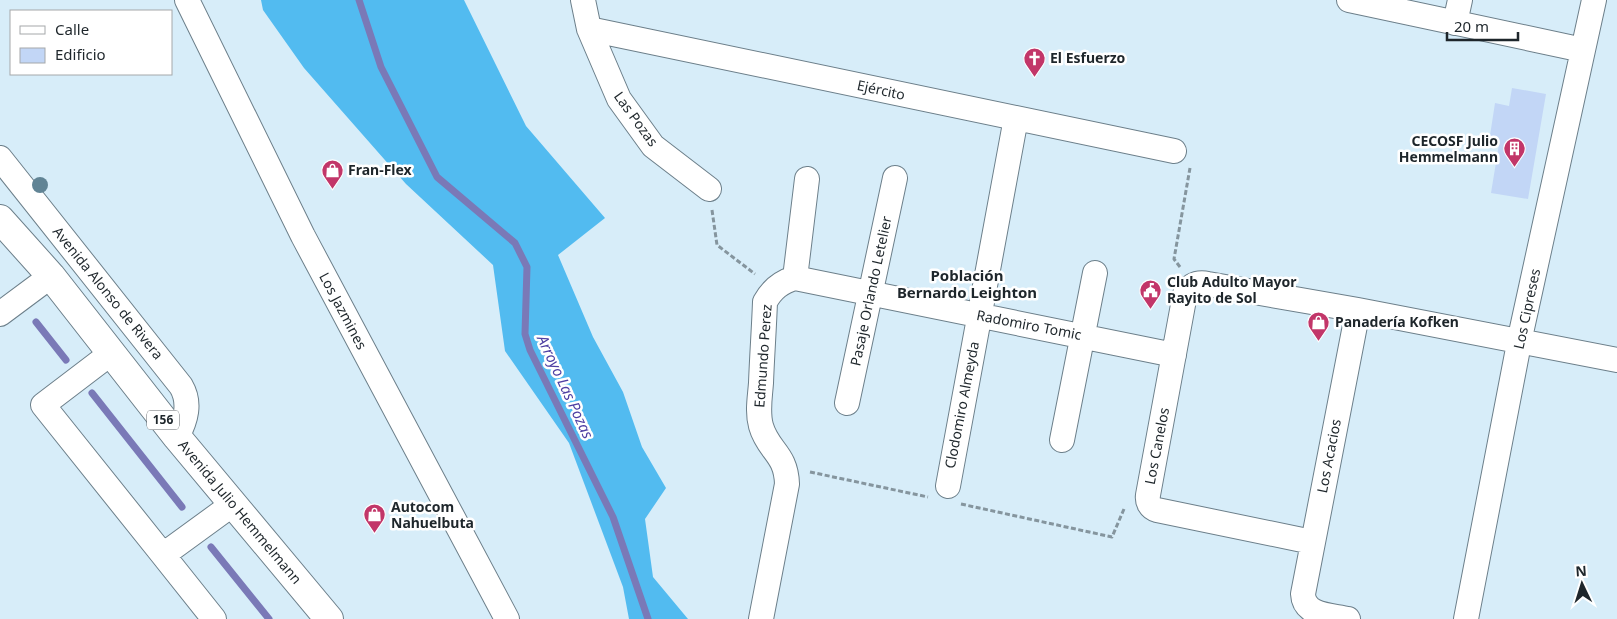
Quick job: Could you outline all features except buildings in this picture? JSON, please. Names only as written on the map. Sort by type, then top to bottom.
[{"type":"highway","name":"Avenida Julio Hemmelmann","points":[[0,219],[51,276],[110,354],[177,437],[330,619]]},
{"type":"street","name":"Los Jazmines","points":[[187,0],[303,236],[507,619]]},
{"type":"street","name":"Las Pozas","points":[[583,0],[589,29],[619,99],[653,146],[709,189]]},
{"type":"street","points":[[1349,0],[1583,50]]},
{"type":"street","points":[[1455,23],[1460,0]]},
{"type":"street","name":"Los Cipreses","points":[[1466,619],[1520,341],[1594,0]]},
{"type":"street","name":"Ejército","points":[[589,29],[1174,151]]},
{"type":"street","name":"Clodomiro Almeyda","points":[[944,495],[1016,118]]},
{"type":"street","name":"Avenida Alonso de Rivera","points":[[0,158],[181,386],[186,394],[187,415],[177,437]]},
{"type":"street","name":"Pasaje Orlando Letelier","points":[[846,404],[895,178]]},
{"type":"street","points":[[795,278],[807,179]]},
{"type":"street","points":[[1062,440],[1095,273]]},
{"type":"street","points":[[0,314],[51,276]]},
{"type":"street","name":"Radomiro Tomic","points":[[795,278],[1174,355]]},
{"type":"street","name":"Edmundo Perez","points":[[785,466],[781,458],[768,443],[759,413],[765,302],[774,288],[787,280],[795,278]]},
{"type":"street","points":[[1193,285],[1200,283],[1208,284],[1358,310],[1617,360]]},
{"type":"street","name":"Los Canelos","points":[[1150,506],[1147,498],[1185,294],[1193,285]]},
{"type":"street","name":"Los Acacios","points":[[1348,619],[1314,612],[1307,606],[1303,594],[1358,310]]},
{"type":"street","points":[[110,354],[43,405],[214,619]]},
{"type":"street","points":[[761,619],[787,484],[785,466]]},
{"type":"street","points":[[163,555],[233,504]]},
{"type":"street","points":[[1150,506],[1157,510],[1312,542]]},
{"type":"path","points":[[1174,151],[1192,154],[1174,259],[1193,285]]},
{"type":"path","points":[[709,189],[717,246],[774,288]]},
{"type":"path","points":[[785,466],[944,495],[1112,538],[1124,510],[1150,506]]},
{"type":"shaded area","points":[[261,0],[464,0],[526,126],[605,218],[558,255],[593,337],[623,392],[642,447],[666,488],[645,519],[653,577],[688,619],[629,619],[623,587],[569,443],[505,351],[493,265],[406,184],[304,68],[263,10]]},
{"type":"waterway","name":"Arroyo Las Pozas","points":[[359,0],[381,67],[437,177],[515,243],[527,267],[525,334],[530,350],[613,517],[648,619]]},
{"type":"waterway","points":[[36,322],[66,360]]},
{"type":"waterway","points":[[92,393],[182,507]]},
{"type":"waterway","points":[[211,547],[269,619]]},
{"type":"place","name":"El Esfuerzo","points":[[1034,77]]},
{"type":"place","name":"CECOSF Julio Hemmelmann","points":[[1514,168]]},
{"type":"place","name":"Fran-Flex","points":[[332,189]]},
{"type":"place","name":"Club Adulto Mayor Rayito de Sol","points":[[1151,309]]},
{"type":"place","name":"Panadería Kofken","points":[[1319,341]]},
{"type":"place","name":"Autocom Nahuelbuta","points":[[375,534]]},
{"type":"district","name":"Población Bernardo Leighton","points":[[967,284]]}]
